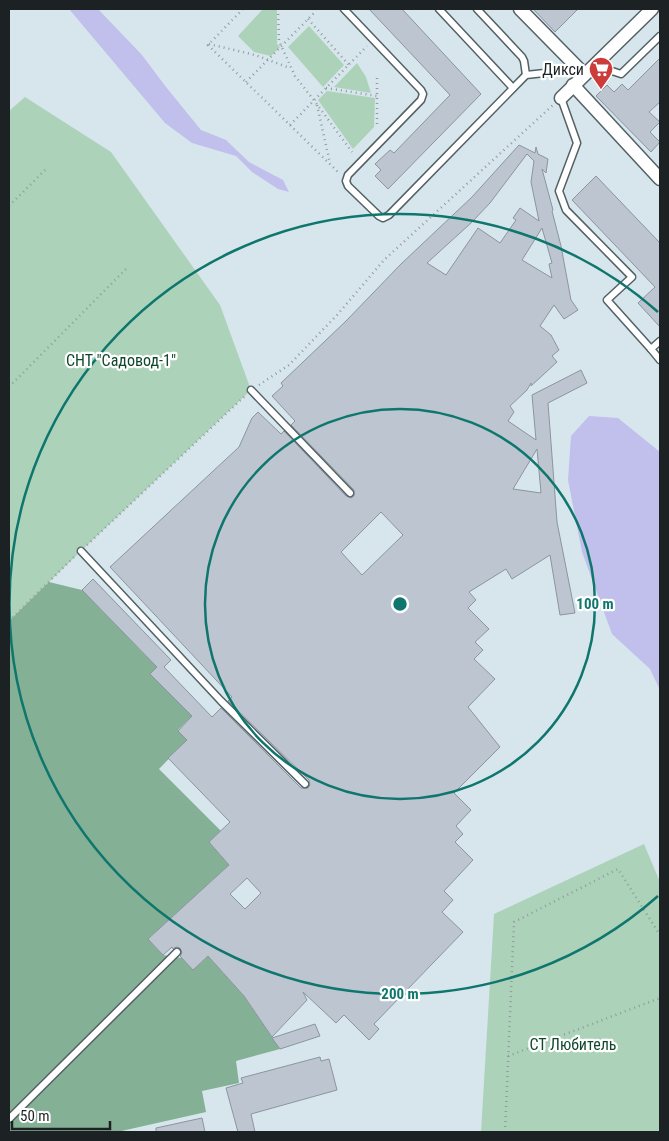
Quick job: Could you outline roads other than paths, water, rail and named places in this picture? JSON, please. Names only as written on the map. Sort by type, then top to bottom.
[{"type":"street","points":[[520,9],[584,74]]},
{"type":"street","points":[[561,98],[573,84],[652,9]]},
{"type":"street","points":[[573,84],[660,179]]},
{"type":"lane","points":[[344,9],[423,94],[421,100],[348,175],[346,180],[348,186],[383,218],[389,216],[526,75],[563,71],[575,65]]},
{"type":"lane","points":[[439,9],[513,88]]},
{"type":"lane","points":[[477,9],[522,57],[526,75]]},
{"type":"lane","points":[[594,65],[621,74],[660,36]]},
{"type":"lane","points":[[561,98],[577,143],[559,191],[566,210],[632,277],[606,300],[660,360]]},
{"type":"lane","points":[[651,349],[660,341]]},
{"type":"lane","points":[[251,390],[350,493]]},
{"type":"lane","points":[[81,551],[221,701],[305,784]]},
{"type":"lane","points":[[9,1120],[177,952]]},
{"type":"water","points":[[69,9],[98,9],[142,55],[201,130],[226,140],[249,162],[283,180],[289,192],[278,189],[252,172],[236,156],[192,143],[165,123]]},
{"type":"water","points":[[589,416],[618,418],[660,452],[660,690],[650,669],[612,634],[582,552],[568,480],[571,436]]},
{"type":"place","name":"Дикси","points":[[601,90]]},
{"type":"park label","name":"СНТ \"Садовод-1\"","points":[[121,360]]},
{"type":"park label","name":"СТ Любитель","points":[[573,1044]]}]
